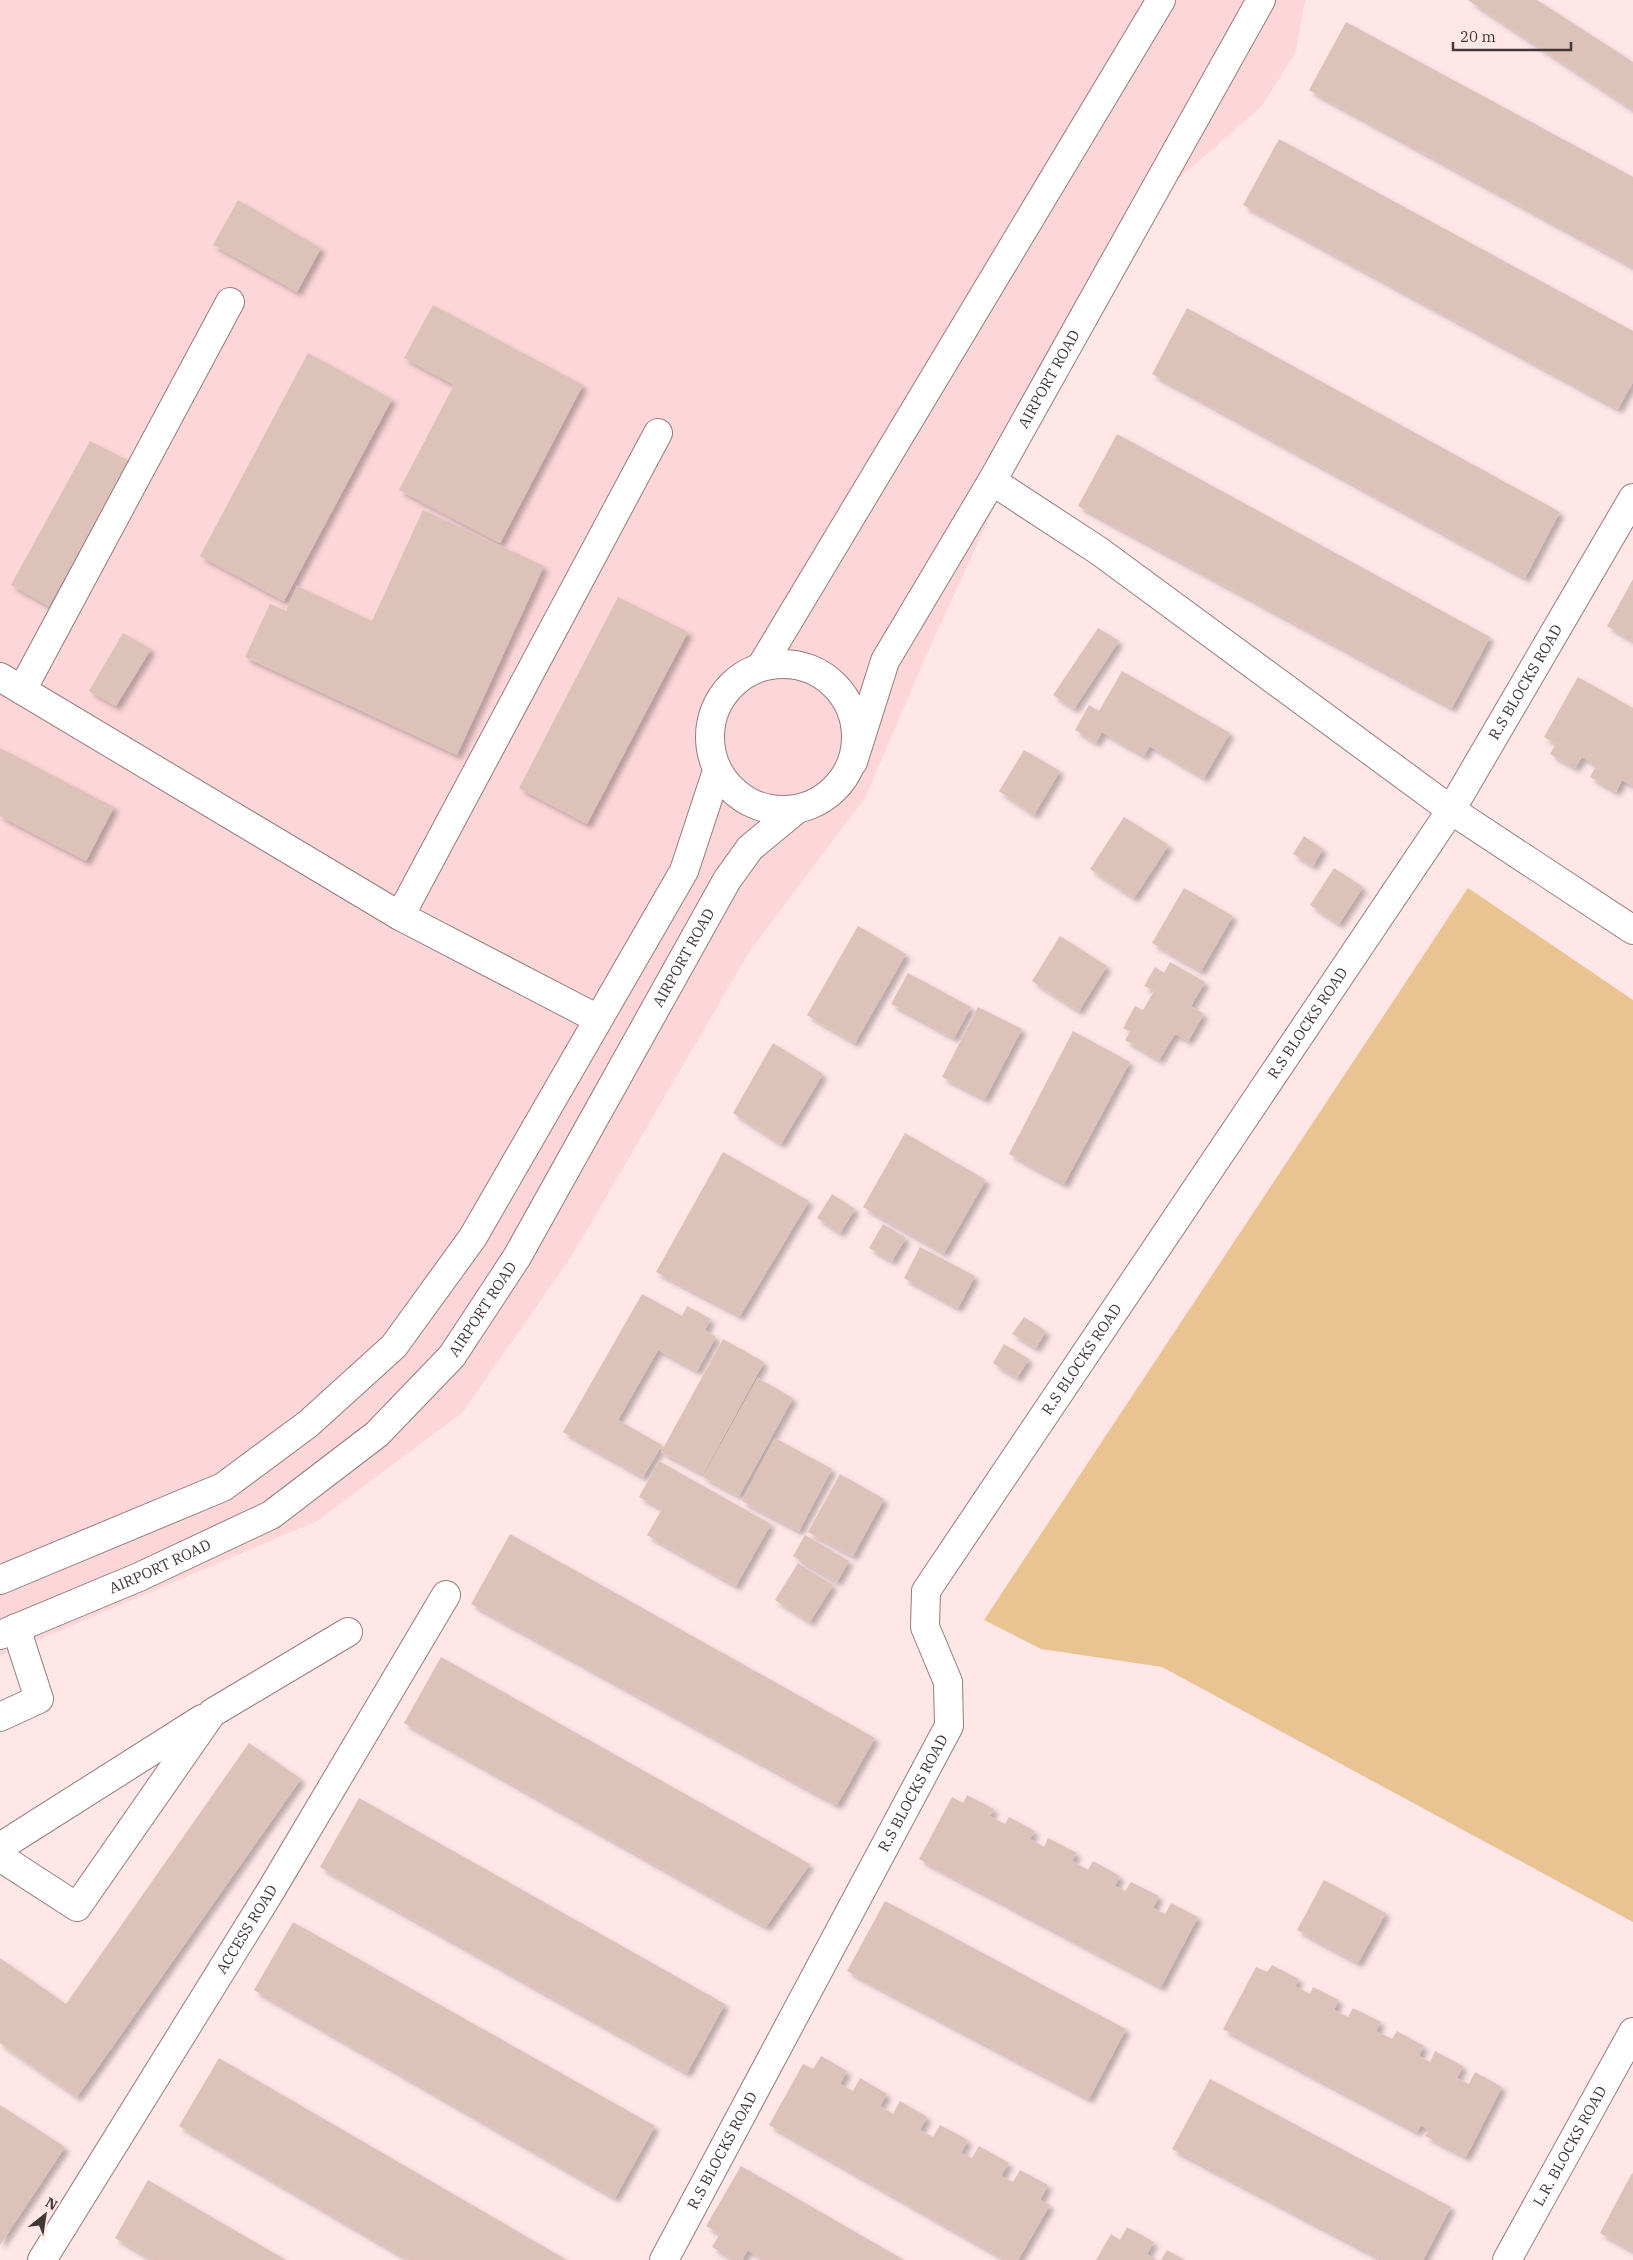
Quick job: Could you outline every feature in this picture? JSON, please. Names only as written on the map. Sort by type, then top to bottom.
[{"type":"main road","points":[[762,665],[1161,0]]},
{"type":"main road","name":"AIRPORT ROAD","points":[[853,762],[885,661],[992,481],[1261,0]]},
{"type":"main road","points":[[230,302],[11,683],[400,916],[598,1019]]},
{"type":"main road","points":[[400,916],[658,433]]},
{"type":"main road","points":[[992,481],[1099,551],[1451,810],[1633,930]]},
{"type":"main road","name":"R.S BLOCKS ROAD","points":[[664,2260],[949,1726],[948,1682],[925,1627],[926,1591],[1451,810],[1633,498]]},
{"type":"main road","points":[[795,664],[825,676],[847,700],[857,730],[853,762],[840,784],[820,801],[796,810],[777,810],[759,806],[735,792],[717,771],[709,746],[710,720],[721,695],[739,676],[762,665],[795,664]]},
{"type":"main road","points":[[0,1580],[223,1487],[308,1424],[394,1346],[473,1237],[684,871],[717,771]]},
{"type":"main road","name":"AIRPORT ROAD","points":[[8,1632],[139,1577],[271,1515],[377,1434],[445,1363],[517,1257],[727,880],[750,848],[796,810]]},
{"type":"main road","name":"ACCESS ROAD","points":[[42,2260],[270,1892],[446,1595]]},
{"type":"main road","points":[[0,1717],[40,1699],[8,1632]]},
{"type":"main road","points":[[0,1847],[212,1713],[348,1632]]},
{"type":"main road","points":[[0,1857],[77,1907],[212,1713]]},
{"type":"main road","name":"L.R. BLOCKS ROAD","points":[[1507,2260],[1633,2032]]},
{"type":"shaded area","points":[[0,0],[1305,0],[1296,52],[1261,107],[1178,179],[1029,431],[925,658],[865,798],[751,949],[571,1257],[462,1413],[317,1521],[0,1656]]},
{"type":"shaded area","points":[[1468,888],[1633,1000],[1633,1922],[1162,1667],[1041,1649],[984,1620]]},
{"type":"building","points":[[1468,0],[1537,0],[1633,62],[1633,110]]},
{"type":"building","points":[[1346,22],[1633,177],[1633,267],[1309,90]]},
{"type":"building","points":[[1279,139],[1633,331],[1633,382],[1618,409],[1243,205]]},
{"type":"building","points":[[238,200],[321,248],[297,292],[213,245]]},
{"type":"building","points":[[433,305],[583,385],[500,543],[399,490],[454,385],[404,358]]},
{"type":"building","points":[[1187,308],[1560,512],[1525,578],[1152,374]]},
{"type":"building","points":[[308,353],[392,399],[284,601],[200,556]]},
{"type":"building","points":[[1117,434],[1490,637],[1452,708],[1078,506]]},
{"type":"building","points":[[90,441],[129,461],[49,606],[11,585]]},
{"type":"building","points":[[423,510],[544,566],[457,755],[245,657],[270,604],[286,611],[297,586],[372,621]]},
{"type":"building","points":[[1633,579],[1633,641],[1607,626]]},
{"type":"building","points":[[618,597],[688,632],[587,824],[519,788]]},
{"type":"building","points":[[1098,628],[1119,641],[1074,709],[1053,695]]},
{"type":"building","points":[[123,633],[151,649],[116,706],[89,691]]},
{"type":"building","points":[[1122,671],[1230,733],[1204,778],[1150,746],[1144,756],[1102,732],[1096,743],[1075,730],[1089,705],[1099,711]]},
{"type":"building","points":[[1578,677],[1633,708],[1633,786],[1622,780],[1616,792],[1590,777],[1596,766],[1582,757],[1575,768],[1550,754],[1556,744],[1544,737]]},
{"type":"building","points":[[0,748],[114,807],[86,861],[0,816]]},
{"type":"building","points":[[1024,750],[1060,771],[1034,815],[999,791]]},
{"type":"building","points":[[1124,817],[1169,845],[1134,898],[1090,869]]},
{"type":"building","points":[[1304,836],[1323,849],[1313,866],[1293,854]]},
{"type":"building","points":[[1334,868],[1363,887],[1339,924],[1310,905]]},
{"type":"building","points":[[1184,888],[1233,916],[1201,971],[1152,943]]},
{"type":"building","points":[[858,926],[906,954],[855,1043],[807,1015]]},
{"type":"building","points":[[1060,936],[1107,966],[1079,1011],[1032,981]]},
{"type":"building","points":[[1170,962],[1205,982],[1191,1006],[1204,1014],[1188,1041],[1175,1034],[1159,1060],[1125,1040],[1130,1032],[1123,1028],[1135,1006],[1143,1010],[1154,991],[1144,986],[1155,967],[1164,973]]},
{"type":"building","points":[[908,973],[971,1007],[954,1038],[891,1004]]},
{"type":"building","points":[[978,1007],[1022,1029],[985,1099],[942,1077]]},
{"type":"building","points":[[1073,1031],[1130,1062],[1064,1184],[1009,1154]]},
{"type":"building","points":[[773,1043],[823,1074],[781,1144],[733,1113]]},
{"type":"building","points":[[905,1133],[986,1180],[944,1253],[863,1207]]},
{"type":"building","points":[[723,1152],[809,1201],[740,1316],[656,1272]]},
{"type":"building","points":[[832,1194],[855,1209],[840,1233],[817,1218]]},
{"type":"building","points":[[883,1224],[906,1238],[892,1261],[869,1248]]},
{"type":"building","points":[[920,1247],[975,1276],[958,1308],[904,1278]]},
{"type":"building","points":[[642,1294],[682,1316],[687,1306],[711,1319],[705,1330],[716,1337],[697,1371],[658,1350],[618,1420],[662,1445],[643,1477],[563,1432]]},
{"type":"building","points":[[1024,1317],[1046,1331],[1036,1348],[1012,1334]]},
{"type":"building","points":[[723,1339],[764,1362],[703,1474],[661,1452]]},
{"type":"building","points":[[1004,1344],[1029,1359],[1017,1378],[993,1363]]},
{"type":"building","points":[[758,1378],[793,1398],[739,1496],[703,1477]]},
{"type":"building","points":[[775,1438],[832,1469],[799,1531],[742,1501]]},
{"type":"building","points":[[659,1461],[771,1524],[736,1586],[647,1535],[662,1509],[639,1497]]},
{"type":"building","points":[[840,1474],[884,1499],[853,1556],[808,1532]]},
{"type":"building","points":[[510,1534],[875,1738],[837,1805],[471,1604]]},
{"type":"building","points":[[805,1535],[849,1561],[837,1582],[793,1556]]},
{"type":"building","points":[[798,1563],[833,1585],[810,1622],[775,1600]]},
{"type":"building","points":[[441,1657],[810,1864],[766,1927],[404,1723]]},
{"type":"building","points":[[249,1743],[301,1779],[77,2097],[0,2043],[0,1958],[66,2004]]},
{"type":"building","points":[[967,1795],[994,1809],[990,1816],[1005,1824],[1009,1817],[1035,1831],[1030,1839],[1044,1847],[1048,1838],[1077,1853],[1072,1861],[1088,1870],[1093,1861],[1120,1876],[1115,1886],[1125,1891],[1131,1882],[1159,1896],[1153,1908],[1165,1914],[1171,1903],[1198,1917],[1161,1987],[919,1859],[952,1797],[963,1803]]},
{"type":"building","points":[[359,1798],[725,2004],[687,2073],[320,1867]]},
{"type":"building","points":[[1324,1880],[1386,1913],[1358,1963],[1297,1930]]},
{"type":"building","points":[[885,1901],[1126,2029],[1089,2099],[847,1971]]},
{"type":"building","points":[[293,1922],[655,2126],[615,2198],[254,1990]]},
{"type":"building","points":[[1272,1965],[1299,1979],[1295,1986],[1310,1994],[1313,1987],[1339,2000],[1334,2010],[1348,2017],[1353,2008],[1381,2022],[1376,2031],[1392,2039],[1397,2031],[1424,2046],[1419,2056],[1430,2062],[1435,2051],[1463,2066],[1457,2078],[1469,2084],[1475,2072],[1502,2087],[1466,2157],[1425,2136],[1429,2130],[1421,2125],[1417,2132],[1223,2029],[1256,1967],[1267,1972]]},
{"type":"building","points":[[821,2056],[847,2071],[840,2084],[853,2091],[860,2078],[887,2094],[880,2106],[893,2114],[900,2101],[927,2117],[920,2130],[933,2137],[940,2125],[968,2140],[961,2153],[972,2158],[979,2146],[1009,2163],[1001,2176],[1013,2182],[1020,2170],[1048,2185],[1040,2200],[1050,2205],[1018,2260],[1006,2260],[769,2125],[803,2064],[813,2069]]},
{"type":"building","points":[[219,2058],[567,2260],[409,2260],[179,2126]]},
{"type":"building","points":[[1210,2079],[1451,2207],[1423,2260],[1383,2260],[1172,2149]]},
{"type":"building","points":[[0,2105],[65,2147],[0,2245]]},
{"type":"building","points":[[741,2166],[904,2260],[759,2260],[761,2258],[748,2250],[742,2260],[735,2260],[712,2247],[720,2234],[706,2226]]},
{"type":"building","points":[[1633,2174],[1633,2251],[1600,2233]]},
{"type":"building","points":[[148,2180],[286,2260],[153,2260],[115,2238]]},
{"type":"building","points":[[1127,2227],[1154,2242],[1147,2254],[1156,2260],[1096,2260],[1111,2234],[1120,2240]]},
{"type":"building","points":[[1167,2250],[1185,2260],[1161,2260]]}]
